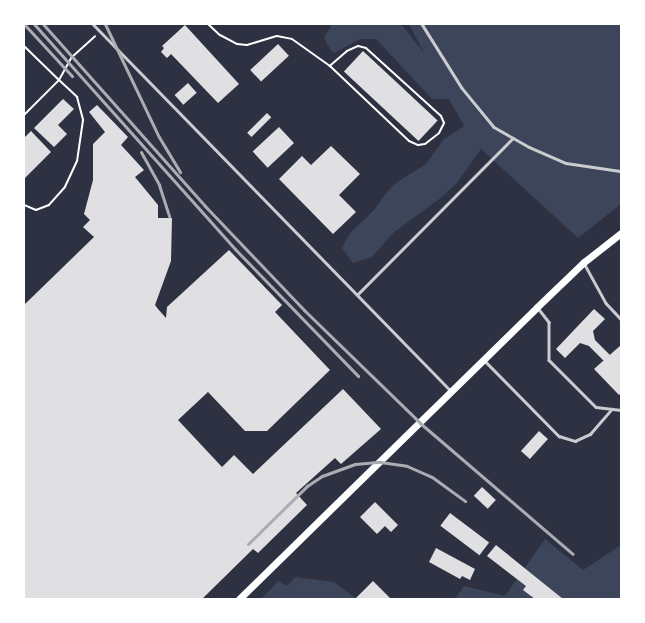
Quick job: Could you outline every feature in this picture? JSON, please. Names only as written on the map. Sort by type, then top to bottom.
[{"type":"main road","points":[[239,599],[537,307],[584,262],[621,233]]},
{"type":"lane","points":[[93,24],[451,392]]},
{"type":"lane","points":[[422,24],[462,88],[494,127],[513,138],[566,163],[621,171]]},
{"type":"lane","points":[[357,295],[513,138]]},
{"type":"lane","points":[[584,262],[606,303],[621,319]]},
{"type":"lane","points":[[537,307],[549,322],[549,360],[596,407],[621,410]]},
{"type":"lane","points":[[484,360],[559,436],[575,441],[590,434],[612,409]]},
{"type":"path","points":[[208,24],[220,35],[237,44],[247,45],[277,36],[292,39],[330,66],[409,141],[418,145],[425,144],[439,133],[444,123],[441,116],[366,48],[358,46],[347,51],[330,66]]},
{"type":"path","points":[[24,115],[59,80],[72,57],[100,31]]},
{"type":"path","points":[[24,46],[77,98],[82,120],[77,161],[66,188],[49,205],[36,210],[24,205]]},
{"type":"shaded area","points":[[332,24],[401,24],[424,53],[409,24],[621,24],[621,204],[578,238],[481,149],[457,183],[442,197],[393,233],[372,257],[353,263],[342,248],[350,233],[374,210],[386,193],[397,182],[426,164],[444,139],[464,126],[449,99],[432,99],[376,39],[360,39],[334,53],[324,38]]},
{"type":"shaded area","points":[[545,539],[583,570],[621,545],[621,599],[455,599],[464,586],[505,596]]},
{"type":"shaded area","points":[[295,577],[334,582],[357,599],[261,599],[278,581],[287,586]]},
{"type":"building","points":[[185,25],[239,84],[218,103],[171,54],[167,58],[161,52],[164,48],[162,46]]},
{"type":"building","points":[[278,44],[289,56],[261,82],[250,70]]},
{"type":"building","points":[[363,51],[438,121],[419,141],[344,71]]},
{"type":"building","points":[[188,83],[197,93],[183,105],[175,95]]},
{"type":"building","points":[[63,99],[74,109],[58,125],[67,134],[54,147],[34,128]]},
{"type":"building","points":[[97,105],[128,137],[121,145],[144,170],[135,177],[158,205],[158,218],[172,218],[171,261],[155,305],[158,309],[166,318],[167,307],[229,250],[282,305],[275,312],[330,370],[267,431],[245,431],[208,392],[178,420],[222,467],[234,455],[253,474],[343,389],[381,429],[341,464],[335,458],[296,493],[307,505],[258,553],[253,549],[202,599],[24,599],[24,305],[94,237],[83,227],[90,220],[84,214],[93,180],[93,144],[105,132],[89,112]]},
{"type":"building","points":[[267,113],[271,117],[251,137],[247,133]]},
{"type":"building","points":[[279,127],[294,143],[268,168],[253,152]]},
{"type":"building","points":[[31,131],[51,152],[24,179],[24,138]]},
{"type":"building","points":[[331,146],[360,174],[339,195],[356,212],[333,234],[279,179],[302,156],[311,165]]},
{"type":"building","points":[[594,309],[605,319],[593,331],[595,340],[610,355],[604,361],[589,346],[580,343],[565,358],[556,349]]},
{"type":"building","points":[[621,345],[621,393],[619,395],[594,369]]},
{"type":"building","points":[[539,431],[548,439],[530,459],[521,451]]},
{"type":"building","points":[[482,487],[496,500],[488,509],[474,496]]},
{"type":"building","points":[[375,502],[398,525],[391,532],[385,526],[377,534],[360,517]]},
{"type":"building","points":[[450,513],[489,542],[480,555],[440,526]]},
{"type":"building","points":[[496,545],[563,599],[535,599],[523,590],[526,586],[487,556]]},
{"type":"building","points":[[436,548],[475,569],[470,580],[462,576],[460,579],[429,562]]},
{"type":"building","points":[[373,581],[391,599],[356,598]]},
{"type":"railway","points":[[24,24],[72,76]]},
{"type":"railway","points":[[34,24],[235,249],[358,376]]},
{"type":"railway","points":[[43,24],[205,206],[304,310],[420,423],[573,554]]},
{"type":"railway","points":[[105,24],[159,137],[180,172]]},
{"type":"railway","points":[[141,152],[159,185],[169,216]]},
{"type":"railway","points":[[248,544],[307,486],[322,476],[355,464],[380,462],[407,466],[432,477],[465,501]]}]
